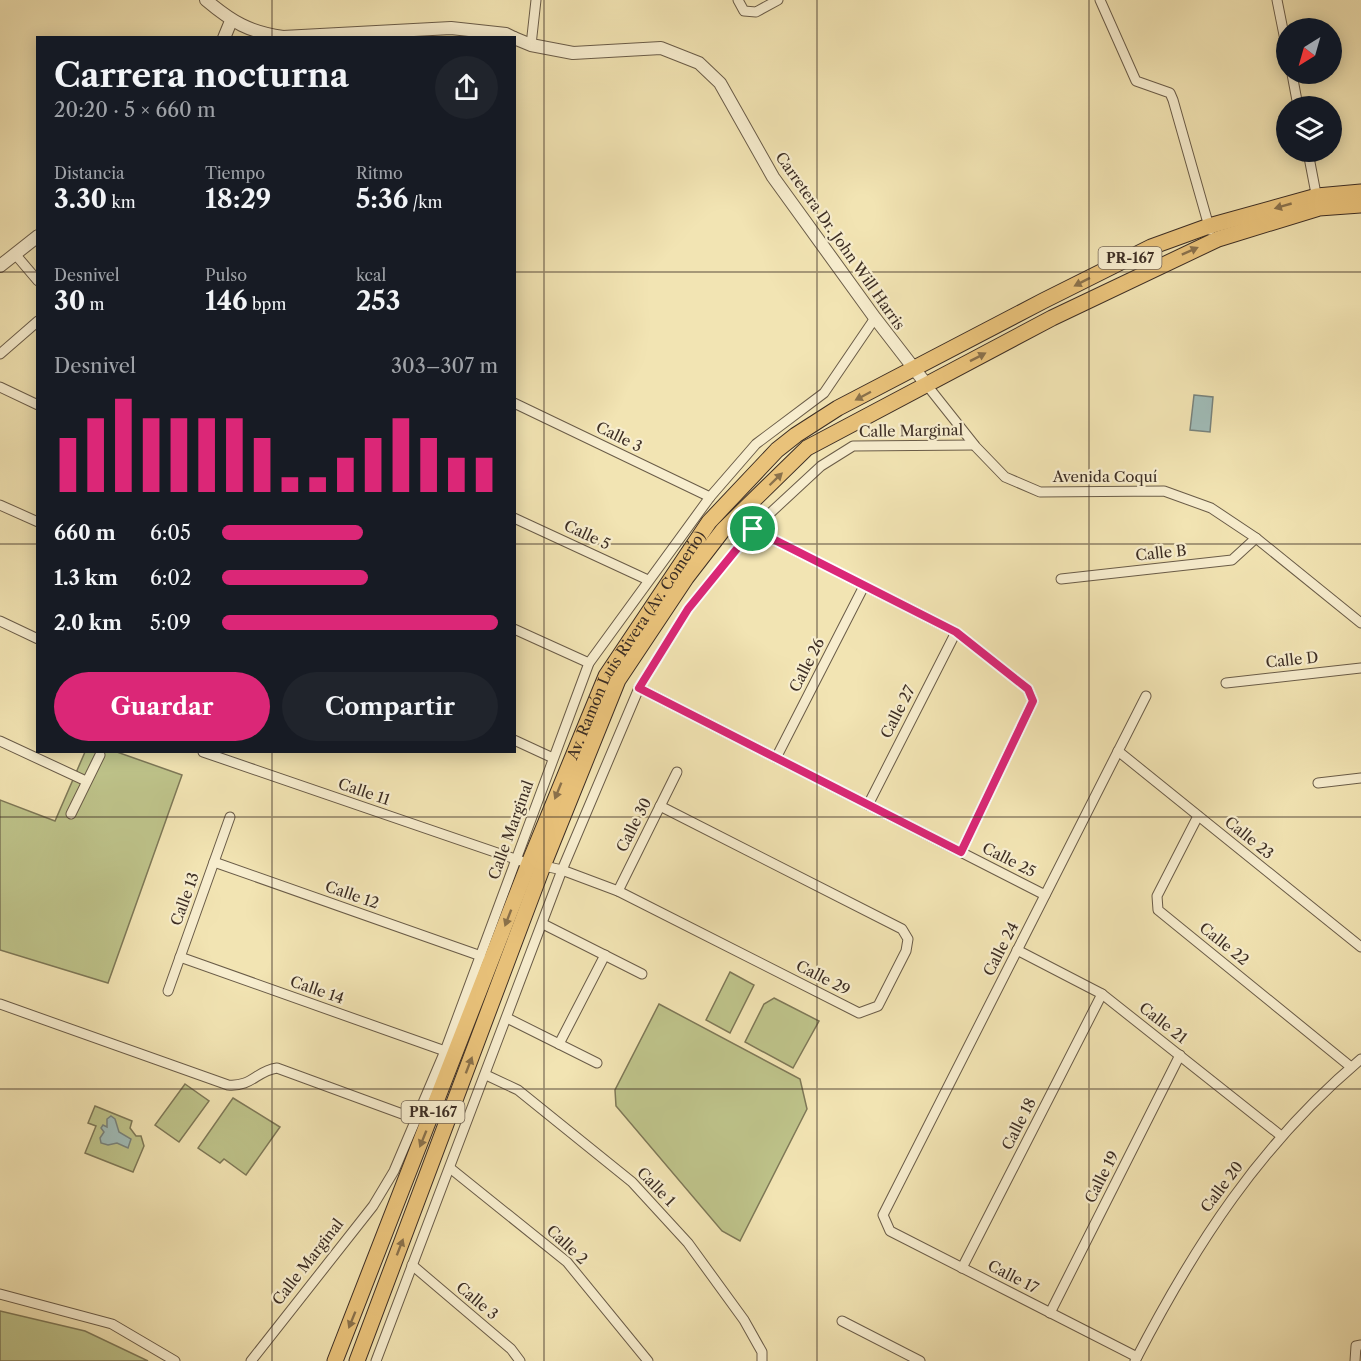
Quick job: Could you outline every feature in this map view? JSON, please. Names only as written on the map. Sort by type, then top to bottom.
[{"type":"highway","name":"Av. Ramón Luis Rivera (Av. Comerío)","points":[[336,1361],[529,863],[606,676],[709,522],[777,450],[838,408],[1151,247],[1212,233],[1361,192]]},
{"type":"highway","name":"Av. Ramón Luis Rivera (Av. Comerío)","points":[[1318,202],[1361,205]]},
{"type":"highway","name":"Av. Ramón Luis Rivera (Av. Comerío)","points":[[357,1361],[529,863],[618,680],[686,578],[723,531],[807,448],[1137,276],[1212,233]]},
{"type":"street","name":"Carretera Dr. John Will Harris","points":[[206,0],[231,21],[258,33],[277,36]]},
{"type":"street","points":[[531,45],[536,0]]},
{"type":"street","points":[[738,0],[744,11],[756,12],[778,0]]},
{"type":"street","points":[[1100,0],[1136,81],[1170,93],[1212,233]]},
{"type":"street","points":[[1277,0],[1281,18]]},
{"type":"street","points":[[225,36],[231,21]]},
{"type":"street","name":"Carretera Dr. John Will Harris","points":[[302,36],[451,28],[510,36]]},
{"type":"street","name":"Carretera Dr. John Will Harris","points":[[516,39],[531,45],[573,53],[660,48],[699,63],[720,83],[773,177],[926,384]]},
{"type":"street","points":[[1310,162],[1318,202]]},
{"type":"street","points":[[0,266],[36,238]]},
{"type":"street","points":[[15,254],[36,279]]},
{"type":"street","name":"Calle Marginal","points":[[251,1361],[373,1206],[394,1171],[445,1051],[481,956],[529,863],[553,758],[589,663],[710,497],[756,444],[824,393],[876,318]]},
{"type":"street","points":[[0,354],[36,323]]},
{"type":"street","name":"Avenida Coquí","points":[[926,384],[974,445],[1005,477],[1040,492],[1164,491],[1210,507],[1256,538],[1361,623]]},
{"type":"street","points":[[0,387],[36,404]]},
{"type":"street","name":"Calle 3","points":[[516,404],[710,497]]},
{"type":"street","name":"Calle Marginal","points":[[376,1361],[562,870],[639,688],[688,609],[753,529],[821,466],[853,446],[974,445]]},
{"type":"street","points":[[0,505],[36,521]]},
{"type":"street","name":"Calle 5","points":[[516,519],[648,580]]},
{"type":"street","points":[[753,529],[956,632],[1028,689],[1033,701],[961,852]]},
{"type":"street","name":"Calle B","points":[[1061,579],[1232,560],[1256,538]]},
{"type":"street","name":"Calle 26","points":[[776,758],[864,586]]},
{"type":"street","points":[[0,621],[36,638]]},
{"type":"street","points":[[516,629],[589,663]]},
{"type":"street","name":"Calle 27","points":[[868,805],[956,632]]},
{"type":"street","name":"Calle D","points":[[1226,683],[1361,668]]},
{"type":"street","name":"Calle 25","points":[[639,688],[1045,895]]},
{"type":"street","name":"Calle 24","points":[[883,1215],[1146,696]]},
{"type":"street","points":[[0,741],[86,781]]},
{"type":"street","points":[[516,741],[553,758]]},
{"type":"street","name":"Calle 23","points":[[1118,751],[1361,947]]},
{"type":"street","name":"Calle 11","points":[[205,753],[529,863],[562,870]]},
{"type":"street","points":[[71,814],[100,755]]},
{"type":"street","name":"Calle 30","points":[[618,891],[677,772]]},
{"type":"street","points":[[1318,783],[1361,778]]},
{"type":"street","name":"Calle 29","points":[[562,870],[618,891],[859,1013],[878,1006],[906,951],[908,939],[902,929],[660,806]]},
{"type":"street","name":"Calle 22","points":[[1198,816],[1157,896],[1158,910],[1352,1067]]},
{"type":"street","name":"Calle 13","points":[[168,991],[230,817]]},
{"type":"street","name":"Calle 12","points":[[214,862],[481,956]]},
{"type":"street","points":[[543,924],[642,974]]},
{"type":"street","name":"Calle 21","points":[[1017,950],[1102,994],[1280,1135]]},
{"type":"street","points":[[559,1044],[605,955]]},
{"type":"street","name":"Calle 14","points":[[180,957],[445,1051]]},
{"type":"street","name":"Calle 18","points":[[962,1268],[1102,994]]},
{"type":"street","points":[[0,1004],[228,1084],[244,1085],[269,1069],[277,1068],[416,1119]]},
{"type":"street","points":[[507,1018],[597,1063]]},
{"type":"street","name":"Calle 19","points":[[1050,1313],[1180,1055]]},
{"type":"street","name":"Calle 20","points":[[1136,1359],[1208,1230],[1280,1135],[1361,1059]]},
{"type":"street","name":"Calle 1","points":[[486,1075],[518,1090],[632,1182],[688,1243],[744,1320],[762,1352],[762,1361]]},
{"type":"street","name":"Calle 2","points":[[450,1168],[567,1262],[648,1361]]},
{"type":"street","name":"Calle 17","points":[[883,1215],[890,1231],[1136,1359]]},
{"type":"street","name":"Calle 3","points":[[412,1265],[511,1349],[520,1361]]},
{"type":"street","points":[[0,1294],[112,1324],[175,1361]]},
{"type":"street","points":[[842,1321],[916,1360]]},
{"type":"street","points":[[1355,1361],[1356,1346],[1361,1345]]},
{"type":"green space","points":[[85,753],[120,753],[182,775],[108,983],[0,950],[0,800],[55,821]]},
{"type":"green space","points":[[730,972],[754,985],[730,1033],[706,1020]]},
{"type":"green space","points":[[774,998],[819,1021],[793,1068],[745,1042],[764,1004]]},
{"type":"green space","points":[[659,1004],[800,1079],[807,1109],[740,1241],[722,1231],[616,1106],[615,1090]]},
{"type":"green space","points":[[185,1084],[209,1101],[179,1142],[155,1125]]},
{"type":"green space","points":[[233,1098],[280,1127],[246,1175],[224,1159],[220,1163],[198,1148]]},
{"type":"green space","points":[[95,1106],[132,1121],[130,1128],[136,1136],[141,1136],[144,1146],[133,1172],[85,1153],[96,1126],[88,1123]]},
{"type":"green space","points":[[0,1311],[85,1331],[148,1361],[0,1361]]},
{"type":"water","points":[[1194,395],[1213,397],[1210,432],[1190,430]]},
{"type":"water","points":[[111,1116],[115,1119],[119,1132],[131,1139],[128,1148],[117,1143],[108,1145],[101,1143],[100,1138],[104,1132],[101,1128],[103,1125],[107,1127],[107,1119]]},
{"type":"route","points":[[753,529],[956,632],[1028,689],[1033,701],[961,852],[639,688],[688,609],[753,529]]}]
